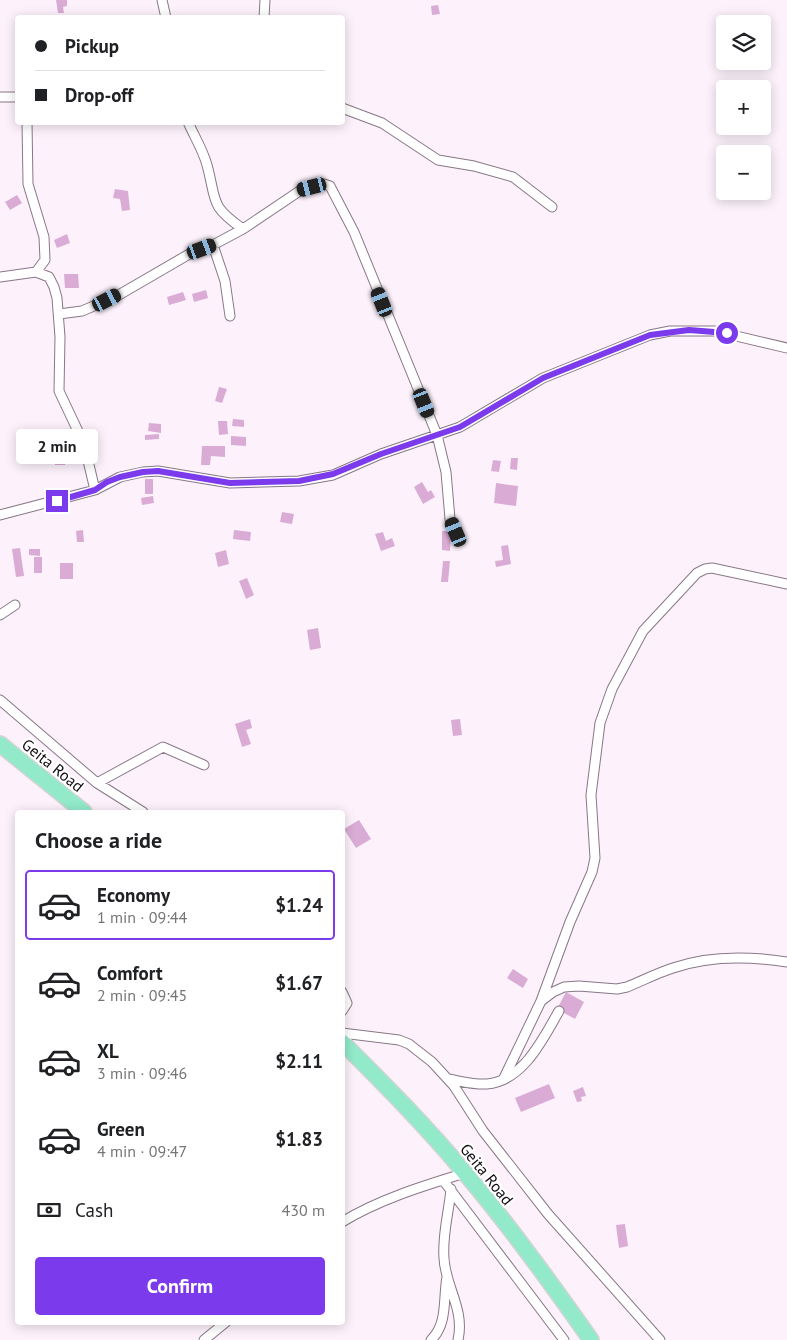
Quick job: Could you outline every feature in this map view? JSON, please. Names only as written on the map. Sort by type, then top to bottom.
[{"type":"highway","name":"Geita Road","points":[[0,744],[82,810]]},
{"type":"highway","name":"Geita Road","points":[[345,1045],[410,1111],[465,1173],[546,1275],[591,1340]]},
{"type":"street","points":[[162,0],[165,15]]},
{"type":"street","points":[[264,15],[265,0]]},
{"type":"street","points":[[0,97],[15,97]]},
{"type":"street","points":[[345,109],[382,123],[438,160],[474,166],[513,177],[552,207]]},
{"type":"street","points":[[27,125],[28,184],[44,237],[46,252],[44,264],[36,272]]},
{"type":"street","points":[[189,125],[207,164],[216,206],[223,215],[243,229]]},
{"type":"street","points":[[59,314],[82,311],[97,305],[191,253],[213,245],[243,229],[301,190],[324,184],[330,186],[354,232],[437,435],[447,478],[450,519],[456,532]]},
{"type":"street","points":[[213,245],[225,281],[230,316]]},
{"type":"street","points":[[0,277],[36,272],[44,274],[52,281],[59,314],[59,391],[86,448],[95,490]]},
{"type":"street","points":[[0,515],[95,490],[107,482],[120,477],[158,471],[230,483],[299,481],[340,472],[374,456],[460,427],[543,378],[650,335],[670,331],[715,331],[787,348]]},
{"type":"street","points":[[504,1078],[541,1001],[570,922],[592,872],[595,858],[591,795],[600,722],[612,689],[643,631],[697,573],[705,568],[787,584]]},
{"type":"street","points":[[0,615],[15,605]]},
{"type":"street","points":[[0,700],[97,783],[140,810]]},
{"type":"street","points":[[97,783],[163,747],[204,765]]},
{"type":"street","points":[[541,1001],[564,987],[627,987],[676,967],[715,959],[744,957],[787,962]]},
{"type":"street","points":[[448,1079],[484,1084],[494,1083],[515,1072],[528,1059],[546,1034],[558,1011]]},
{"type":"street","points":[[345,1033],[378,1037],[409,1044],[432,1062],[448,1079],[483,1131],[536,1199],[660,1340]]},
{"type":"street","points":[[345,1220],[377,1204],[465,1173]]},
{"type":"street","points":[[443,1180],[564,1340]]},
{"type":"street","points":[[451,1189],[444,1233],[443,1257],[459,1317],[458,1340]]},
{"type":"street","points":[[430,1340],[437,1333],[442,1321],[447,1277]]},
{"type":"street","points":[[204,1340],[222,1325]]},
{"type":"building","points":[[56,0],[67,0],[67,6],[63,7],[64,13],[58,13]]},
{"type":"building","points":[[438,5],[440,14],[432,15],[431,6]]},
{"type":"building","points":[[115,189],[128,191],[130,210],[122,211],[120,199],[113,198]]},
{"type":"building","points":[[17,195],[22,203],[10,210],[5,202]]},
{"type":"building","points":[[67,234],[70,243],[57,248],[54,240]]},
{"type":"building","points":[[64,274],[78,274],[79,288],[65,288]]},
{"type":"building","points":[[206,290],[208,298],[194,302],[192,294]]},
{"type":"building","points":[[183,292],[186,300],[169,305],[167,297]]},
{"type":"building","points":[[219,387],[227,389],[222,403],[215,401]]},
{"type":"building","points":[[233,419],[244,420],[244,427],[232,426]]},
{"type":"building","points":[[218,421],[227,421],[228,434],[219,435]]},
{"type":"building","points":[[149,423],[161,424],[161,433],[148,431]]},
{"type":"building","points":[[159,434],[159,439],[145,440],[145,435]]},
{"type":"building","points":[[231,436],[246,437],[246,446],[231,445]]},
{"type":"building","points":[[202,446],[225,446],[225,457],[211,456],[210,465],[201,465]]},
{"type":"building","points":[[55,454],[69,454],[69,460],[65,461],[65,465],[55,465]]},
{"type":"building","points":[[511,458],[518,458],[517,470],[510,469]]},
{"type":"building","points":[[493,460],[501,461],[499,472],[491,471]]},
{"type":"building","points":[[145,479],[153,479],[153,494],[145,494]]},
{"type":"building","points":[[422,482],[428,492],[431,490],[435,497],[423,504],[414,487]]},
{"type":"building","points":[[496,483],[518,486],[516,506],[494,503]]},
{"type":"building","points":[[153,496],[154,503],[142,505],[141,498]]},
{"type":"building","points":[[282,512],[294,514],[292,524],[280,522]]},
{"type":"building","points":[[83,530],[84,542],[77,542],[76,531]]},
{"type":"building","points":[[234,530],[251,532],[250,541],[233,539]]},
{"type":"building","points":[[442,531],[451,531],[450,551],[442,550]]},
{"type":"building","points":[[383,532],[386,541],[392,538],[395,546],[381,551],[375,534]]},
{"type":"building","points":[[508,545],[511,564],[496,567],[495,561],[503,560],[501,546]]},
{"type":"building","points":[[20,548],[24,576],[16,577],[12,549]]},
{"type":"building","points":[[29,549],[40,549],[40,556],[29,555]]},
{"type":"building","points":[[226,550],[229,564],[218,567],[215,553]]},
{"type":"building","points":[[34,557],[42,557],[42,573],[34,573]]},
{"type":"building","points":[[443,561],[450,561],[448,582],[441,582]]},
{"type":"building","points":[[60,563],[73,563],[73,579],[60,579]]},
{"type":"building","points":[[247,578],[254,595],[246,599],[239,581]]},
{"type":"building","points":[[318,628],[321,648],[310,650],[307,630]]},
{"type":"building","points":[[250,719],[252,728],[246,730],[251,744],[242,747],[235,724]]},
{"type":"building","points":[[460,719],[462,735],[453,736],[451,720]]},
{"type":"building","points":[[359,820],[371,839],[356,848],[345,828]]},
{"type":"building","points":[[513,969],[528,979],[523,988],[507,978]]},
{"type":"building","points":[[566,992],[584,1002],[575,1019],[557,1009]]},
{"type":"building","points":[[549,1084],[555,1098],[521,1112],[515,1098]]},
{"type":"building","points":[[583,1087],[586,1096],[581,1097],[582,1101],[577,1102],[573,1091]]},
{"type":"building","points":[[625,1224],[628,1246],[619,1248],[616,1225]]},
{"type":"route","points":[[57,501],[95,490],[107,482],[128,474],[143,472],[158,471],[230,483],[299,481],[333,474],[402,446],[460,427],[543,378],[650,335],[689,330],[727,333]]}]
